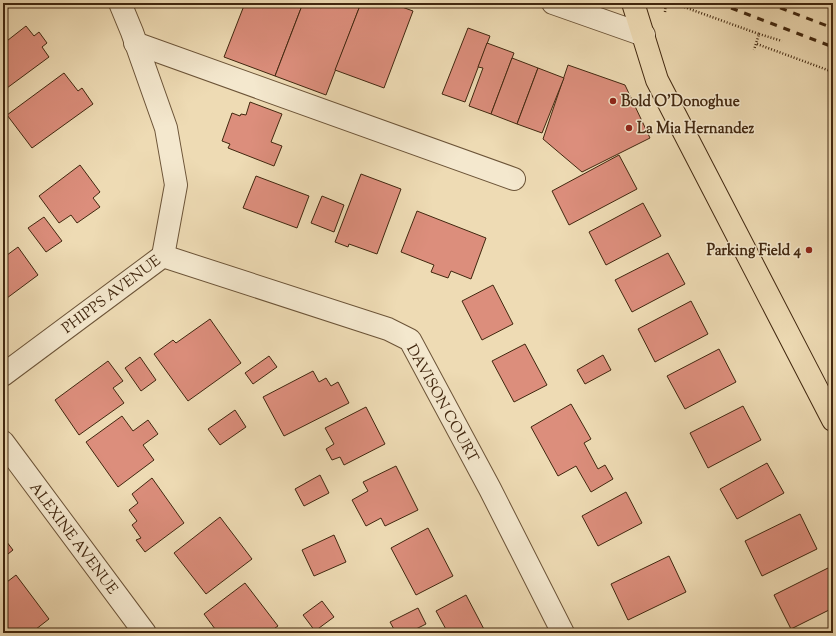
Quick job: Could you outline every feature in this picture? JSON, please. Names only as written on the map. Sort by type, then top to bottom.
[{"type":"main road","points":[[633,3],[657,80],[833,420]]},
{"type":"street","name":"PHIPPS AVENUE","points":[[3,375],[163,256],[176,185],[166,128],[120,3]]},
{"type":"street","points":[[553,3],[644,36]]},
{"type":"street","points":[[135,43],[514,179]]},
{"type":"street","name":"DAVISON COURT","points":[[163,256],[388,329],[410,340],[490,489],[563,633]]},
{"type":"street","name":"ALEXINE AVENUE","points":[[3,442],[145,633]]},
{"type":"path","points":[[674,3],[782,41]]},
{"type":"path","points":[[754,50],[759,34]]},
{"type":"path","points":[[757,44],[833,72]]},
{"type":"building","points":[[3,3],[15,3],[3,12]]},
{"type":"building","points":[[245,3],[303,3],[275,76],[224,57]]},
{"type":"building","points":[[303,3],[361,3],[326,95],[275,76]]},
{"type":"building","points":[[361,3],[391,3],[413,11],[384,88],[335,70]]},
{"type":"building","points":[[26,26],[34,36],[39,32],[47,43],[42,47],[49,57],[7,88],[3,82],[3,44]]},
{"type":"building","points":[[468,28],[490,36],[465,102],[442,94]]},
{"type":"building","points":[[487,43],[514,53],[491,114],[469,106],[483,68],[478,67]]},
{"type":"building","points":[[512,58],[538,68],[517,124],[491,114]]},
{"type":"building","points":[[568,65],[625,85],[650,138],[582,172],[543,139]]},
{"type":"building","points":[[538,68],[564,78],[542,133],[517,124]]},
{"type":"building","points":[[64,73],[78,91],[82,88],[93,104],[32,148],[7,115]]},
{"type":"building","points":[[250,102],[282,114],[271,142],[282,146],[274,166],[228,148],[230,144],[222,141],[232,113],[240,116],[241,114],[246,115]]},
{"type":"building","points":[[619,155],[637,189],[569,225],[552,191]]},
{"type":"building","points":[[80,165],[100,192],[93,198],[100,207],[77,223],[71,215],[59,223],[39,196]]},
{"type":"building","points":[[361,174],[401,189],[377,254],[349,244],[348,247],[335,242]]},
{"type":"building","points":[[256,176],[309,196],[297,228],[243,208]]},
{"type":"building","points":[[322,196],[344,205],[334,232],[311,223]]},
{"type":"building","points":[[643,203],[661,236],[606,265],[589,232]]},
{"type":"building","points":[[417,211],[486,238],[471,279],[451,271],[448,278],[431,272],[434,265],[401,252]]},
{"type":"building","points":[[44,217],[62,241],[46,252],[28,228]]},
{"type":"building","points":[[18,247],[38,275],[3,301],[3,258]]},
{"type":"building","points":[[668,253],[685,284],[632,312],[615,280]]},
{"type":"building","points":[[493,285],[513,324],[482,340],[462,301]]},
{"type":"building","points":[[691,301],[708,334],[655,362],[638,329]]},
{"type":"building","points":[[210,319],[241,363],[188,401],[154,354],[173,340],[176,343]]},
{"type":"building","points":[[525,344],[547,385],[514,402],[492,361]]},
{"type":"building","points":[[719,349],[736,382],[685,409],[667,376]]},
{"type":"building","points":[[603,355],[611,370],[585,384],[577,370]]},
{"type":"building","points":[[269,356],[277,367],[253,384],[245,373]]},
{"type":"building","points":[[140,357],[156,380],[141,391],[125,368]]},
{"type":"building","points":[[108,361],[123,381],[113,388],[124,403],[79,435],[55,400]]},
{"type":"building","points":[[313,371],[319,382],[326,378],[331,386],[338,382],[349,403],[284,436],[263,397]]},
{"type":"building","points":[[571,404],[591,439],[584,443],[598,469],[605,465],[613,479],[591,492],[576,466],[558,476],[531,427]]},
{"type":"building","points":[[743,406],[761,440],[708,468],[690,433]]},
{"type":"building","points":[[366,407],[385,444],[344,465],[340,457],[332,460],[326,449],[334,444],[325,428]]},
{"type":"building","points":[[235,410],[246,427],[220,445],[208,429]]},
{"type":"building","points":[[122,416],[133,431],[148,420],[158,434],[143,445],[154,460],[118,487],[86,442]]},
{"type":"building","points":[[767,463],[784,493],[737,519],[720,489]]},
{"type":"building","points":[[396,466],[418,510],[385,526],[381,518],[366,526],[352,500],[368,491],[363,482]]},
{"type":"building","points":[[320,475],[329,493],[304,506],[295,489]]},
{"type":"building","points":[[152,478],[184,523],[145,552],[136,540],[141,538],[132,525],[137,521],[129,510],[138,503],[132,494]]},
{"type":"building","points":[[626,492],[642,523],[598,546],[582,516]]},
{"type":"building","points":[[800,514],[817,549],[762,576],[745,541]]},
{"type":"building","points":[[220,517],[252,559],[206,594],[174,553]]},
{"type":"building","points":[[428,528],[453,576],[416,595],[391,548]]},
{"type":"building","points":[[334,535],[346,562],[314,576],[302,550]]},
{"type":"building","points":[[3,537],[13,550],[3,558]]},
{"type":"building","points":[[669,556],[686,592],[628,620],[611,584]]},
{"type":"building","points":[[830,567],[833,573],[833,608],[791,629],[774,595]]},
{"type":"building","points":[[16,575],[49,619],[31,633],[3,633],[3,585]]},
{"type":"building","points":[[245,583],[278,626],[268,633],[218,633],[204,614]]},
{"type":"building","points":[[466,595],[486,633],[448,633],[436,611]]},
{"type":"building","points":[[322,601],[334,617],[315,631],[303,615]]},
{"type":"building","points":[[418,608],[426,624],[408,633],[396,633],[390,622]]},
{"type":"railway","points":[[718,3],[833,47]]},
{"type":"railway","points":[[767,3],[833,28]]},
{"type":"place","name":"Bold O'Donoghue","points":[[613,101]]},
{"type":"place","name":"La Mia Hernandez","points":[[629,128]]},
{"type":"place","name":"Parking Field 4","points":[[809,250]]}]
